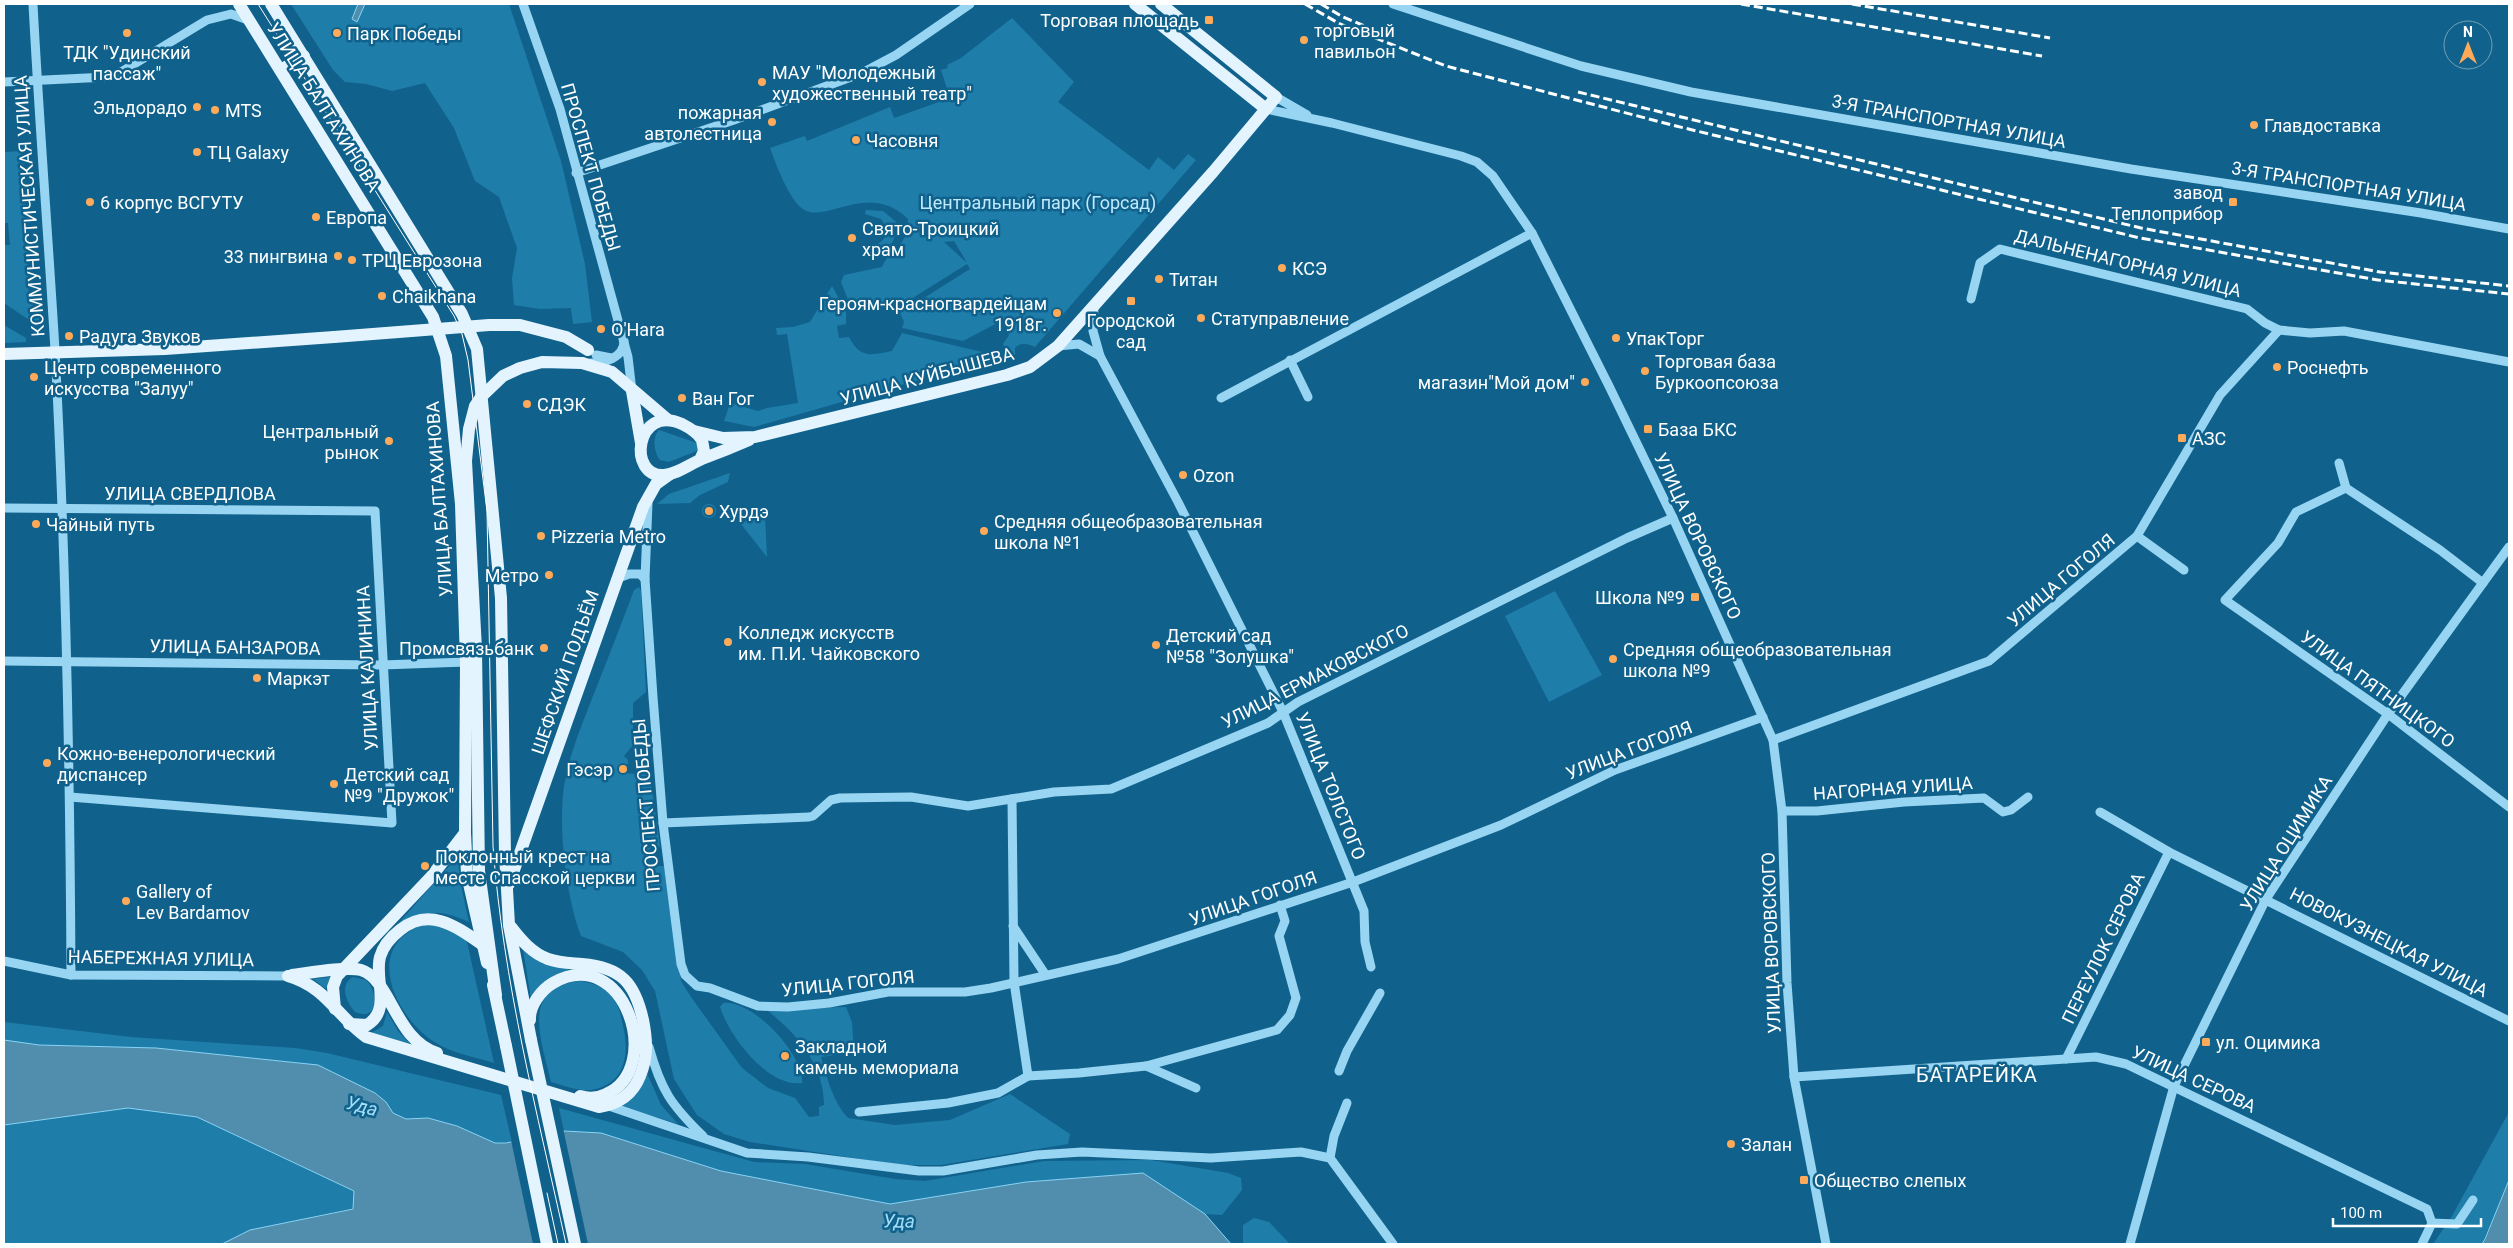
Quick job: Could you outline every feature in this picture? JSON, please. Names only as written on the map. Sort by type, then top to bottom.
[{"type":"main road","name":"УЛИЦА БАЛТАХИНОВА","points":[[239,4],[433,317],[446,356],[461,504],[466,662],[465,833],[467,875],[482,944],[496,995],[547,1244]]},
{"type":"main road","name":"УЛИЦА БАЛТАХИНОВА","points":[[271,4],[462,314],[477,349],[501,598],[509,925],[531,1040]]},
{"type":"main road","points":[[1135,4],[1266,109]]},
{"type":"main road","points":[[1161,4],[1276,97]]},
{"type":"main road","points":[[281,70],[304,56]]},
{"type":"main road","name":"УЛИЦА КУЙБЫШЕВА","points":[[670,474],[756,437],[1007,375],[1030,367],[1058,346],[1276,97]]},
{"type":"main road","points":[[4,354],[165,349],[471,326],[520,325],[566,337],[600,356],[612,372]]},
{"type":"main road","name":"УЛИЦА КУЙБЫШЕВА","points":[[496,995],[479,871],[476,649],[466,460],[469,429],[475,406],[481,397],[504,376],[520,368],[542,362],[582,363],[612,372],[667,419],[694,431],[723,438],[756,437]]},
{"type":"main road","points":[[632,391],[641,445],[641,460],[646,468],[655,474],[670,474]]},
{"type":"main road","points":[[641,445],[649,427],[656,421],[667,419]]},
{"type":"main road","points":[[694,431],[704,444],[700,460]]},
{"type":"main road","name":"ШЕФСКИЙ ПОДЪЁМ","points":[[507,891],[616,579],[648,497],[656,484],[670,474]]},
{"type":"main road","points":[[335,1008],[333,987],[342,970],[431,877],[465,833]]},
{"type":"main road","points":[[349,1024],[362,1026],[372,1022],[378,1014],[382,990],[379,966],[383,949],[396,933],[411,922],[425,919],[449,922],[482,944]]},
{"type":"main road","points":[[288,976],[316,988],[349,1024],[366,1037],[604,1106],[627,1094],[638,1080],[645,1061],[647,1039],[634,992],[619,974],[600,966],[546,958],[529,947],[509,925]]},
{"type":"main road","points":[[288,976],[354,969],[365,972],[374,978],[405,1029],[429,1050],[586,1098],[602,1096],[617,1087],[632,1064],[634,1034],[626,1006],[617,991],[603,980],[582,975],[573,976],[552,984],[533,1006],[530,1016],[531,1040],[575,1244]]},
{"type":"street","name":"КОММУНИСТИЧЕСКАЯ УЛИЦА","points":[[33,4],[55,352],[70,798],[71,975]]},
{"type":"street","name":"ПРОСПЕКТ ПОБЕДЫ","points":[[523,4],[560,110],[624,341],[632,391]]},
{"type":"street","points":[[576,173],[734,120],[862,73],[896,55],[970,4]]},
{"type":"street","name":"3-Я ТРАНСПОРТНАЯ УЛИЦА","points":[[1393,4],[1580,66],[1691,92],[2131,169],[2411,211],[2509,229]]},
{"type":"street","points":[[4,82],[107,77],[121,72],[218,15],[231,14],[248,20]]},
{"type":"street","points":[[1276,97],[1313,119]]},
{"type":"street","points":[[1266,109],[1313,119]]},
{"type":"street","name":"УЛИЦА ВОРОВСКОГО","points":[[1313,119],[1477,162],[1494,176],[1532,233],[1673,518],[1773,740],[1782,811],[1787,983],[1794,1077],[1826,1244]]},
{"type":"street","points":[[1221,398],[1532,233]]},
{"type":"street","name":"ДАЛЬНЕНАГОРНАЯ УЛИЦА","points":[[1971,299],[1980,263],[2000,249],[2247,309],[2265,323],[2279,330],[2310,333],[2344,331],[2509,362]]},
{"type":"street","name":"УЛИЦА ТОЛСТОГО","points":[[1094,306],[1093,331],[1100,356],[1178,502],[1283,712],[1364,911],[1365,942],[1371,967]]},
{"type":"street","name":"УЛИЦА ГОГОЛЯ","points":[[1773,740],[1989,661],[2137,536],[2220,395],[2279,330]]},
{"type":"street","points":[[582,363],[600,356],[622,351],[624,341]]},
{"type":"street","points":[[1058,346],[1079,344],[1100,356]]},
{"type":"street","points":[[1290,360],[1308,396]]},
{"type":"street","points":[[2340,463],[2346,488],[2440,550],[2483,583]]},
{"type":"street","name":"УЛИЦА ПЯТНИЦКОГО","points":[[2346,488],[2296,512],[2278,543],[2225,600],[2388,714],[2509,808]]},
{"type":"street","name":"ПРОСПЕКТ ПОБЕДЫ","points":[[648,497],[645,579],[662,823],[672,909],[681,964],[685,975],[697,986],[730,995]]},
{"type":"street","name":"УЛИЦА СВЕРДЛОВА","points":[[4,508],[375,511]]},
{"type":"street","name":"УЛИЦА КАЛИНИНА","points":[[70,798],[392,823],[375,511]]},
{"type":"street","name":"УЛИЦА ЕРМАКОВСКОГО","points":[[662,823],[809,817],[813,816],[831,800],[840,798],[911,797],[968,806],[1054,792],[1112,789],[1268,723],[1298,702],[1626,538],[1673,518]]},
{"type":"street","points":[[2137,536],[2184,570]]},
{"type":"street","name":"УЛИЦА ОЦИМИКА","points":[[2130,1244],[2174,1086],[2266,899],[2388,714],[2509,547]]},
{"type":"street","points":[[616,579],[629,574],[640,574],[645,579]]},
{"type":"street","name":"УЛИЦА БАНЗАРОВА","points":[[4,661],[382,665],[466,662]]},
{"type":"street","name":"УЛИЦА ГОГОЛЯ","points":[[730,995],[758,1006],[788,1007],[829,1003],[888,992],[965,992],[1118,959],[1353,882],[1501,825],[1614,770],[1763,717]]},
{"type":"street","name":"НАГОРНАЯ УЛИЦА","points":[[1782,811],[1816,811],[1904,802],[1984,798],[2003,812],[2010,810],[2028,798]]},
{"type":"street","points":[[1012,799],[1014,982],[1028,1076]]},
{"type":"street","name":"НОВОКУЗНЕЦКАЯ УЛИЦА","points":[[2100,812],[2169,852],[2508,1017]]},
{"type":"street","name":"ПЕРЕУЛОК СЕРОВА","points":[[2066,1059],[2169,852]]},
{"type":"street","points":[[859,1112],[948,1103],[998,1093],[1028,1076],[1146,1066],[1277,1030],[1290,1015],[1296,998],[1279,936],[1286,921],[1280,905]]},
{"type":"street","points":[[1013,926],[1045,974]]},
{"type":"street","name":"НАБЕРЕЖНАЯ УЛИЦА","points":[[4,961],[71,975],[288,976]]},
{"type":"street","points":[[1339,1071],[1347,1051],[1380,994]]},
{"type":"street","points":[[647,1039],[661,1085],[670,1101],[705,1138]]},
{"type":"street","name":"УЛИЦА СЕРОВА","points":[[1794,1077],[2096,1057],[2126,1064],[2174,1086],[2426,1209],[2432,1223]]},
{"type":"street","points":[[1146,1066],[1196,1088]]},
{"type":"street","points":[[586,1098],[604,1106],[747,1153],[808,1157],[919,1171],[943,1171],[1037,1155],[1082,1152],[1211,1158],[1301,1152],[1316,1154],[1330,1158],[1393,1244]]},
{"type":"street","points":[[1330,1158],[1334,1136],[1347,1103]]},
{"type":"street","points":[[2422,1244],[2432,1223],[2457,1224],[2473,1200]]},
{"type":"green space","points":[[291,4],[509,4],[561,161],[585,264],[592,322],[573,324],[571,308],[540,309],[514,305],[512,278],[517,248],[499,197],[475,181],[454,128],[425,83],[392,91],[366,84],[345,82],[333,70]]},
{"type":"green space","name":"Центральный парк (Горсад)","points":[[1012,18],[1074,82],[1058,102],[1149,170],[1158,157],[1174,170],[1188,154],[1196,160],[1035,347],[1020,344],[1015,348],[1015,357],[1010,359],[1003,344],[1009,335],[1001,321],[963,341],[902,328],[904,322],[900,313],[970,269],[967,264],[895,309],[877,301],[851,307],[841,282],[844,275],[882,267],[903,241],[908,228],[908,219],[893,208],[878,203],[849,205],[823,212],[812,212],[803,209],[788,190],[770,148],[805,136],[807,141],[890,107],[894,118],[950,98],[941,70],[948,68],[947,65],[961,58]],"holes":[[[954,241],[966,262],[944,242]]]},
{"type":"green space","points":[[23,151],[29,298],[42,298],[44,330],[4,303],[4,245],[10,245],[8,223],[4,223],[4,152]]},
{"type":"green space","points":[[866,210],[883,211],[900,225],[892,243],[871,257],[871,247],[881,242],[889,232],[881,219],[865,214]]},
{"type":"green space","points":[[832,286],[846,311],[846,324],[837,326],[839,338],[849,337],[857,349],[862,352],[878,354],[892,351],[902,333],[982,352],[1001,350],[1003,356],[754,427],[724,421],[730,403],[758,411],[798,403],[787,334],[777,335],[776,328],[793,327],[810,322]]},
{"type":"green space","points":[[4,325],[26,338],[26,342],[4,343]]},
{"type":"green space","points":[[659,430],[697,443],[699,450],[669,462],[660,460],[656,453],[655,445],[655,437]]},
{"type":"green space","points":[[730,473],[728,482],[700,495],[690,503],[657,504],[669,494]]},
{"type":"green space","points":[[709,504],[714,506],[716,511],[714,516],[709,518],[704,516],[702,511],[704,506]]},
{"type":"green space","points":[[754,516],[765,516],[767,557],[741,524]]},
{"type":"green space","points":[[639,587],[641,591],[646,692],[633,703],[633,745],[624,756],[628,760],[628,764],[622,765],[619,769],[623,773],[650,775],[660,847],[651,848],[645,852],[644,860],[647,866],[664,866],[681,981],[742,1068],[768,1088],[795,1098],[809,1117],[819,1116],[819,1107],[824,1105],[823,1090],[814,1064],[799,1041],[768,1011],[769,1009],[846,1007],[852,1022],[854,1052],[821,1057],[834,1097],[848,1118],[895,1125],[950,1120],[1010,1094],[1070,1134],[1068,1144],[941,1165],[898,1165],[750,1142],[724,1134],[697,1115],[674,1079],[655,991],[642,970],[623,952],[581,936],[567,882],[562,803],[569,763],[580,729],[634,590]]},
{"type":"green space","points":[[1555,591],[1602,675],[1549,702],[1505,616]]},
{"type":"green space","points":[[458,856],[460,881],[469,922],[441,913],[433,913],[417,916],[398,924]]},
{"type":"green space","points":[[423,925],[453,931],[467,942],[494,1063],[456,1052],[436,1043],[421,1032],[408,1018],[398,1001],[391,983],[389,966],[393,949],[404,935]]},
{"type":"green space","points":[[523,949],[543,964],[569,969],[548,980],[531,999]]},
{"type":"green space","points":[[330,977],[326,989],[313,979]]},
{"type":"green space","points":[[353,977],[366,980],[373,992],[375,998],[374,1005],[369,1013],[355,1012],[349,1004],[345,989],[346,984]]},
{"type":"green space","points":[[582,981],[603,988],[614,1000],[618,1007],[626,1045],[620,1072],[606,1085],[590,1090],[551,1082],[540,1033],[539,1018],[542,1004],[549,993],[562,985]]},
{"type":"green space","points":[[723,1003],[735,1004],[748,1010],[774,1031],[795,1058],[802,1083],[789,1082],[776,1077],[763,1069],[752,1058],[732,1032],[725,1019],[720,1007]]},
{"type":"green space","points":[[387,1012],[398,1031],[412,1046],[371,1033],[383,1026]]},
{"type":"green space","points":[[4,1022],[131,1037],[295,1048],[327,1053],[501,1095],[512,1142],[495,1143],[457,1126],[428,1118],[406,1119],[393,1113],[386,1102],[318,1065],[156,1048],[39,1045],[4,1040]]},
{"type":"green space","points":[[647,1073],[661,1105],[678,1124],[622,1106],[638,1092]]},
{"type":"green space","points":[[128,1108],[197,1117],[354,1191],[354,1208],[250,1230],[222,1244],[4,1244],[4,1125]]},
{"type":"green space","points":[[559,1108],[754,1162],[805,1164],[895,1179],[925,1181],[1044,1161],[1151,1160],[1228,1173],[1241,1178],[1242,1190],[1222,1215],[1205,1214],[1142,1173],[1026,1182],[890,1204],[721,1171],[601,1133],[564,1131]]},
{"type":"green space","points":[[2509,1112],[2509,1180],[2482,1244],[2433,1244],[2452,1216]]},
{"type":"green space","points":[[1254,1218],[1269,1222],[1290,1244],[1243,1244],[1243,1225]]},
{"type":"water","points":[[358,4],[365,4],[357,22],[352,19]]},
{"type":"water","name":"Уда","points":[[4,1040],[39,1045],[156,1048],[318,1065],[375,1093],[386,1102],[393,1113],[406,1119],[428,1118],[457,1126],[495,1143],[506,1143],[564,1131],[601,1133],[721,1171],[890,1204],[1026,1182],[1143,1173],[1205,1214],[1231,1244],[222,1244],[250,1230],[353,1209],[354,1191],[197,1117],[128,1108],[4,1125]]},
{"type":"water","points":[[2509,1180],[2509,1244],[2482,1244],[2485,1239]]},
{"type":"pier","points":[[563,1128],[588,1244],[533,1244],[511,1140]]},
{"type":"tram line","points":[[258,4],[454,316],[462,334],[468,360],[487,511],[493,846],[498,896],[522,1046],[566,1244]]},
{"type":"tram line","points":[[547,1193],[558,1244]]},
{"type":"railway","points":[[1305,4],[1340,24],[1446,66],[1676,126],[2140,238],[2378,280],[2509,294]]},
{"type":"railway","points":[[1321,4],[1343,17],[1377,31]]},
{"type":"railway","points":[[1741,4],[2042,56]]},
{"type":"railway","points":[[1852,4],[2050,38]]},
{"type":"railway","points":[[1578,92],[2141,228],[2380,272],[2509,286]]},
{"type":"place","name":"Торговая площадь","points":[[1209,20]]},
{"type":"place","name":"ТДК \"Удинский пассаж\"","points":[[127,33]]},
{"type":"place","name":"Парк Победы","points":[[337,33]]},
{"type":"place","name":"торговый павильон","points":[[1304,40]]},
{"type":"place","name":"МАУ \"Молодежный художественный театр\"","points":[[762,82]]},
{"type":"place","name":"Эльдорадо","points":[[197,107]]},
{"type":"place","name":"MTS","points":[[215,110]]},
{"type":"place","name":"пожарная автолестница","points":[[772,122]]},
{"type":"place","name":"Главдоставка","points":[[2254,125]]},
{"type":"place","name":"Часовня","points":[[856,140]]},
{"type":"place","name":"ТЦ Galaxy","points":[[197,152]]},
{"type":"place","name":"6 корпус ВСГУТУ","points":[[90,202]]},
{"type":"place","name":"завод Теплоприбор","points":[[2233,202]]},
{"type":"place","name":"Европа","points":[[316,217]]},
{"type":"place","name":"Свято-Троицкий храм","points":[[852,238]]},
{"type":"place","name":"33 пингвина","points":[[338,256]]},
{"type":"place","name":"ТРЦ Еврозона","points":[[352,260]]},
{"type":"place","name":"КСЭ","points":[[1282,268]]},
{"type":"place","name":"Титан","points":[[1159,279]]},
{"type":"place","name":"Chaikhana","points":[[382,296]]},
{"type":"place","name":"Городской сад","points":[[1131,301]]},
{"type":"place","name":"Героям-красногвардейцам 1918г.","points":[[1057,313]]},
{"type":"place","name":"Статуправление","points":[[1201,318]]},
{"type":"place","name":"O'Hara","points":[[601,329]]},
{"type":"place","name":"Радуга Звуков","points":[[69,336]]},
{"type":"place","name":"УпакТорг","points":[[1616,338]]},
{"type":"place","name":"Роснефть","points":[[2277,367]]},
{"type":"place","name":"Торговая база Буркоопсоюза","points":[[1645,371]]},
{"type":"place","name":"Центр современного искусства \"Залуу\"","points":[[34,377]]},
{"type":"place","name":"магазин\"Мой дом\"","points":[[1585,382]]},
{"type":"place","name":"Ван Гог","points":[[682,398]]},
{"type":"place","name":"СДЭК","points":[[527,404]]},
{"type":"place","name":"База БКС","points":[[1648,429]]},
{"type":"place","name":"АЗС","points":[[2182,438]]},
{"type":"place","name":"Центральный рынок","points":[[389,441]]},
{"type":"place","name":"Ozon","points":[[1183,475]]},
{"type":"place","name":"Хурдэ","points":[[709,511]]},
{"type":"place","name":"Чайный путь","points":[[36,524]]},
{"type":"place","name":"Средняя общеобразовательная школа №1","points":[[984,531]]},
{"type":"place","name":"Pizzeria Metro","points":[[541,536]]},
{"type":"place","name":"Метро","points":[[549,575]]},
{"type":"place","name":"Школа №9","points":[[1695,597]]},
{"type":"place","name":"Колледж искусств им. П.И. Чайковского","points":[[728,642]]},
{"type":"place","name":"Детский сад №58 \"Золушка\"","points":[[1156,645]]},
{"type":"place","name":"Промсвязьбанк","points":[[544,648]]},
{"type":"place","name":"Средняя общеобразовательная школа №9","points":[[1613,659]]},
{"type":"place","name":"Маркэт","points":[[257,678]]},
{"type":"place","name":"Кожно-венерологический диспансер","points":[[47,763]]},
{"type":"place","name":"Гэсэр","points":[[623,769]]},
{"type":"place","name":"Детский сад №9 \"Дружок\"","points":[[334,784]]},
{"type":"place","name":"Поклонный крест на месте Спасской церкви","points":[[425,866]]},
{"type":"place","name":"Gallery of Lev Bardamov","points":[[126,901]]},
{"type":"place","name":"ул. Оцимика","points":[[2206,1042]]},
{"type":"place","name":"Закладной камень мемориала","points":[[785,1056]]},
{"type":"place","name":"Залан","points":[[1731,1144]]},
{"type":"place","name":"Общество слепых","points":[[1804,1180]]},
{"type":"district","name":"БАТАРЕЙКА","points":[[1977,1075]]}]
